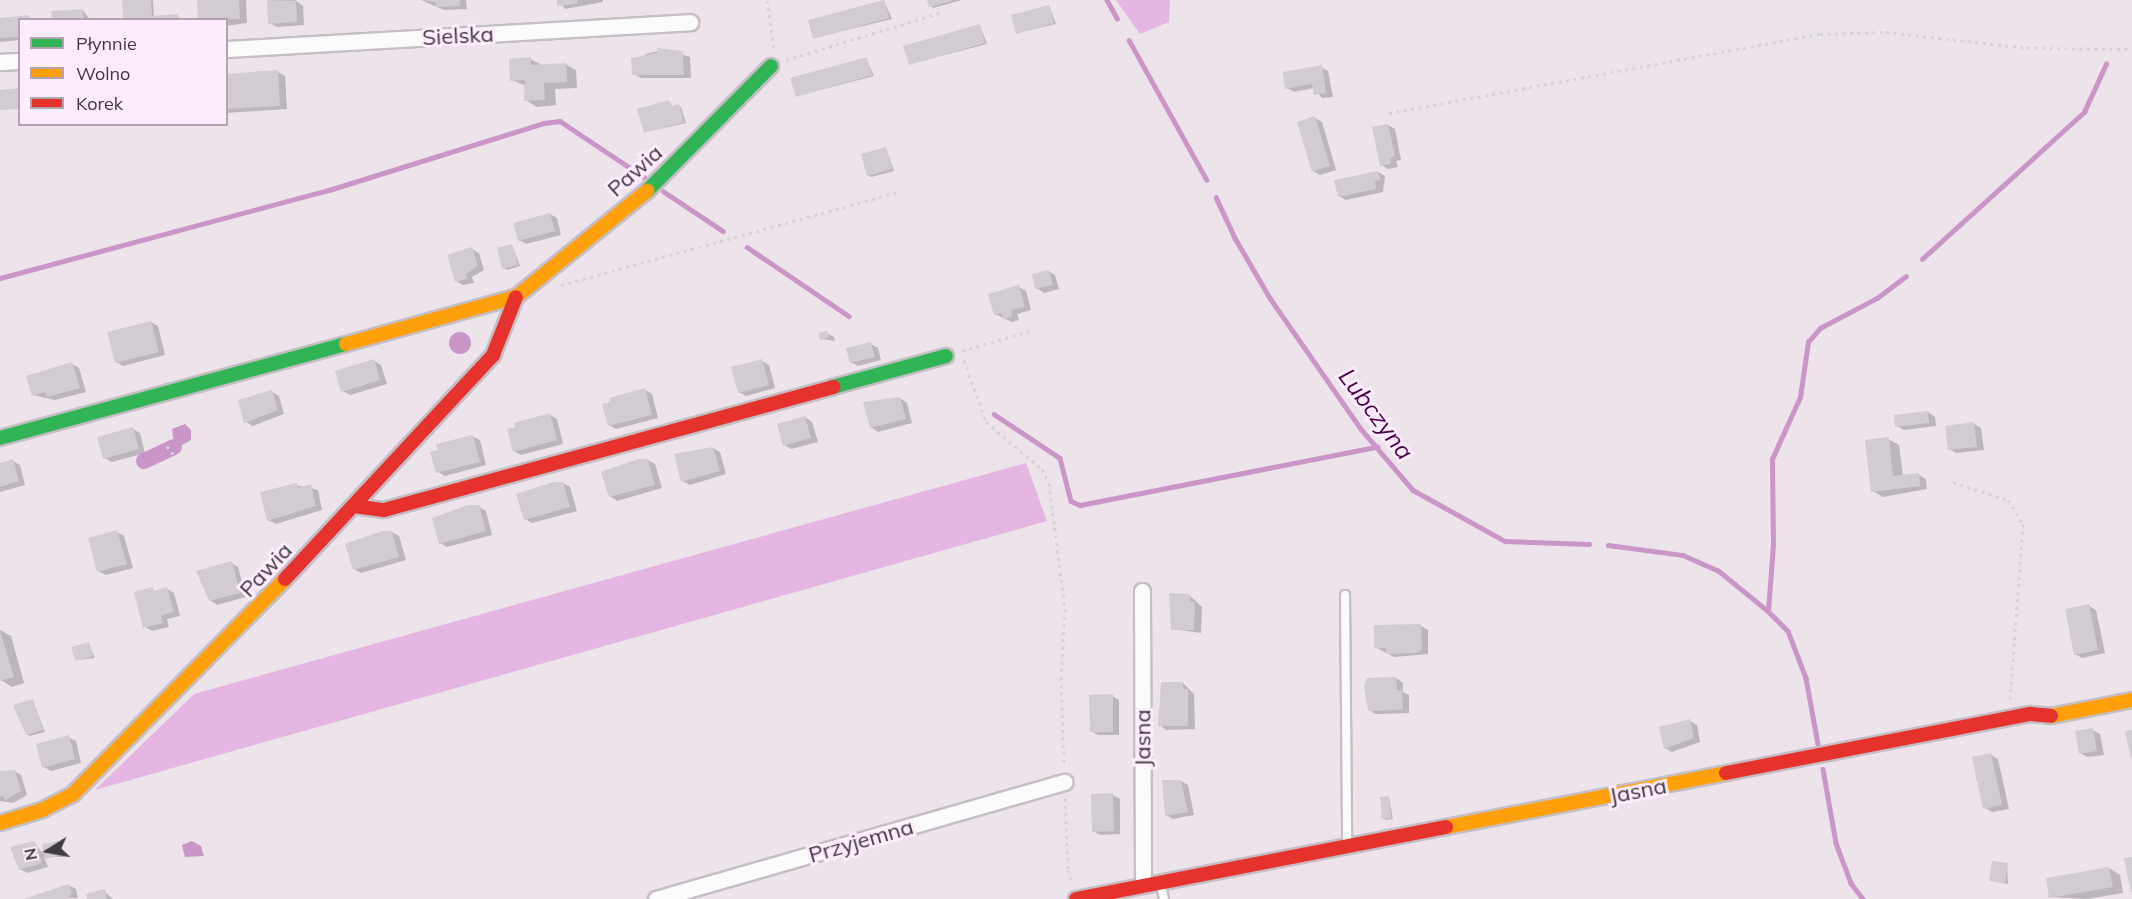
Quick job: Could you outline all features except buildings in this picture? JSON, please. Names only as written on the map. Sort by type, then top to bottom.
[{"type":"street","name":"Sielska","points":[[228,49],[690,22]]},
{"type":"street","points":[[0,62],[18,61]]},
{"type":"street","name":"Pawia","points":[[0,438],[516,297],[660,180],[773,64]]},
{"type":"street","name":"Pawia","points":[[0,823],[42,810],[73,794],[245,624],[493,355],[516,297]]},
{"type":"street","points":[[354,506],[384,510],[949,355]]},
{"type":"street","name":"Jasna","points":[[1142,591],[1143,885]]},
{"type":"street","name":"Jasna","points":[[1076,898],[1347,848],[2030,714],[2048,717],[2132,700]]},
{"type":"street","name":"Przyjemna","points":[[656,899],[1065,782]]},
{"type":"lane","points":[[1346,595],[1347,848]]},
{"type":"lane","points":[[1161,882],[1164,899]]},
{"type":"path","points":[[767,0],[773,64],[942,12]]},
{"type":"path","points":[[1389,113],[1820,34],[1886,32],[2027,48],[2132,50]]},
{"type":"path","points":[[551,288],[898,192]]},
{"type":"path","points":[[949,355],[1029,331]]},
{"type":"path","points":[[949,355],[969,367],[986,422],[1042,469],[1049,483],[1065,609],[1061,677],[1068,870],[1076,898]]},
{"type":"path","points":[[167,446],[173,454]]},
{"type":"path","points":[[1953,482],[2008,500],[2023,524],[2010,718]]},
{"type":"shaded area","points":[[1116,0],[1170,0],[1169,22],[1140,34]]},
{"type":"shaded area","points":[[460,332],[468,335],[471,343],[468,351],[460,354],[452,351],[449,343],[452,335]]},
{"type":"shaded area","points":[[185,424],[191,430],[191,440],[175,449],[172,429]]},
{"type":"shaded area","points":[[1026,463],[1047,521],[95,790],[194,694]]},
{"type":"shaded area","points":[[192,841],[201,846],[204,856],[185,857],[182,845]]},
{"type":"waterway","name":"Lubczyna","points":[[1107,0],[1117,18]]},
{"type":"waterway","name":"Lubczyna","points":[[1129,40],[1207,180]]},
{"type":"waterway","points":[[1922,259],[2084,112],[2106,64]]},
{"type":"waterway","points":[[0,278],[329,190],[544,123],[560,121],[647,179]]},
{"type":"waterway","points":[[663,191],[723,231]]},
{"type":"waterway","name":"Lubczyna","points":[[1216,197],[1235,238],[1270,298],[1361,429],[1413,490],[1505,541],[1589,544]]},
{"type":"waterway","points":[[747,247],[849,316]]},
{"type":"waterway","points":[[1768,611],[1773,544],[1772,459],[1800,397],[1808,342],[1820,328],[1877,298],[1906,276]]},
{"type":"waterway","points":[[994,414],[1060,458],[1071,501],[1080,505],[1377,447]]},
{"type":"waterway","points":[[144,461],[174,447]]},
{"type":"waterway","name":"Lubczyna","points":[[1608,545],[1683,555],[1719,571],[1768,611],[1788,631],[1806,678],[1818,744]]},
{"type":"waterway","name":"Lubczyna","points":[[1823,769],[1836,843],[1851,883],[1863,899]]},
{"type":"traffic: fast","points":[[647,191],[771,66]]},
{"type":"traffic: fast","points":[[0,438],[346,344]]},
{"type":"traffic: fast","points":[[833,387],[946,356]]},
{"type":"traffic: slow","points":[[346,344],[516,297],[647,191]]},
{"type":"traffic: slow","points":[[0,823],[42,810],[73,794],[285,579]]},
{"type":"traffic: slow","points":[[2051,716],[2132,700]]},
{"type":"traffic: slow","points":[[1446,827],[1726,773]]},
{"type":"traffic: jam","points":[[285,579],[493,355],[516,297]]},
{"type":"traffic: jam","points":[[354,506],[384,510],[833,387]]},
{"type":"traffic: jam","points":[[1726,773],[2030,714],[2051,716]]},
{"type":"traffic: jam","points":[[1076,899],[1446,827]]}]
